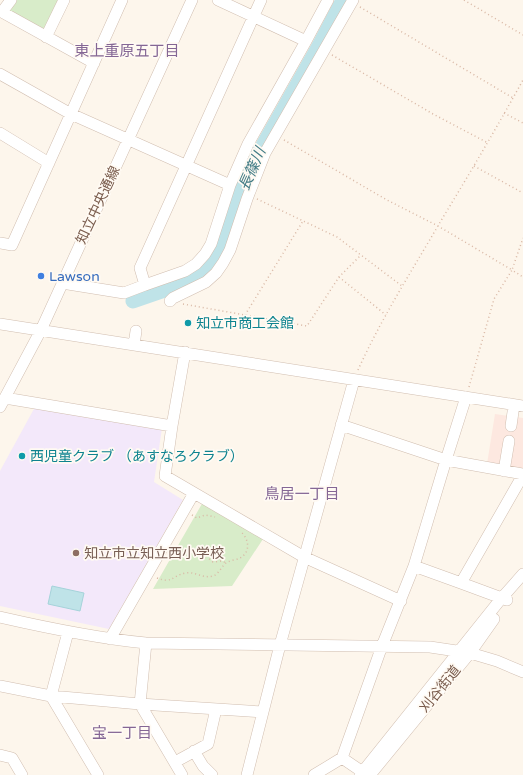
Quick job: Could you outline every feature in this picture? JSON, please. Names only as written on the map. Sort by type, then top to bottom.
[{"type":"street","points":[[10,0],[2,12],[94,63]]},
{"type":"street","points":[[46,37],[64,0]]},
{"type":"street","points":[[0,243],[12,245],[122,0]]},
{"type":"street","name":"知立中央通線","points":[[3,402],[41,330],[192,0]]},
{"type":"street","points":[[218,0],[306,42]]},
{"type":"street","points":[[145,286],[140,268],[261,0]]},
{"type":"street","points":[[62,283],[124,293],[185,271],[196,264],[211,244],[230,185],[248,144],[328,0]]},
{"type":"street","points":[[170,301],[173,298],[206,282],[216,273],[223,263],[230,250],[258,170],[275,135],[353,1]]},
{"type":"street","points":[[0,74],[71,114],[230,185]]},
{"type":"street","points":[[0,133],[49,163]]},
{"type":"street","points":[[0,324],[185,352],[519,406],[511,426]]},
{"type":"street","points":[[134,345],[136,331]]},
{"type":"street","points":[[185,352],[165,476],[304,557],[401,601]]},
{"type":"street","points":[[248,775],[280,645],[354,380]]},
{"type":"street","points":[[314,775],[342,758],[382,646],[414,566],[466,397]]},
{"type":"street","points":[[3,402],[172,426]]},
{"type":"street","points":[[341,425],[446,460],[504,470],[523,475],[461,583]]},
{"type":"street","points":[[504,470],[509,441]]},
{"type":"street","points":[[110,639],[194,493]]},
{"type":"street","points":[[414,566],[461,583],[508,597],[523,574]]},
{"type":"street","name":"刈谷街道","points":[[365,774],[508,597],[523,583]]},
{"type":"street","points":[[0,617],[68,632],[146,643],[430,647],[465,652],[497,661],[523,672]]},
{"type":"street","points":[[68,632],[51,696],[98,775]]},
{"type":"street","points":[[146,643],[140,704],[182,775]]},
{"type":"street","points":[[0,686],[51,696],[140,704],[263,712]]},
{"type":"street","points":[[175,762],[208,744],[216,709]]},
{"type":"street","points":[[194,751],[203,766],[212,775]]},
{"type":"street","points":[[0,755],[12,758],[22,775]]},
{"type":"street","points":[[342,758],[365,774]]},
{"type":"path","points":[[464,0],[523,35]]},
{"type":"path","points":[[353,1],[513,98]]},
{"type":"path","points":[[324,51],[433,114],[488,143]]},
{"type":"path","points":[[354,380],[372,339],[386,314],[488,143],[523,80]]},
{"type":"path","points":[[504,113],[523,123]]},
{"type":"path","points":[[275,135],[387,200],[438,226],[523,277]]},
{"type":"path","points":[[474,166],[523,193]]},
{"type":"path","points":[[248,195],[337,237],[402,286]]},
{"type":"path","points":[[245,315],[303,221]]},
{"type":"path","points":[[466,397],[494,299],[512,270],[523,238]]},
{"type":"path","points":[[170,301],[308,326],[339,277],[361,255]]},
{"type":"path","points":[[339,277],[386,314]]},
{"type":"path","points":[[184,509],[197,518],[205,515],[215,517]]},
{"type":"path","points":[[147,574],[164,581],[171,581],[185,573],[191,572],[206,576],[214,576],[226,563],[242,557],[247,552],[247,538],[237,530]]},
{"type":"path","points":[[163,546],[174,549],[201,552],[205,554],[208,560],[213,562],[222,561],[226,563]]},
{"type":"shaded area","name":"知立市立知立西小学校","points":[[35,407],[162,428],[154,482],[183,500],[109,629],[0,606],[0,471]]},
{"type":"shaded area","points":[[495,414],[523,418],[523,470],[487,464]]},
{"type":"green space","points":[[16,0],[59,0],[46,30],[11,13],[10,10]]},
{"type":"green space","points":[[203,502],[263,539],[232,586],[153,589]]},
{"type":"water","points":[[52,586],[84,593],[80,611],[48,604]]},
{"type":"waterway","name":"長篠川","points":[[133,301],[188,282],[207,269],[220,253],[237,201],[253,163],[319,46],[343,0]]},
{"type":"place","name":"Lawson","points":[[41,276]]},
{"type":"place","name":"知立市商工会館","points":[[188,323]]},
{"type":"place","name":"西児童クラブ （あすなろクラブ）","points":[[22,456]]},
{"type":"place","name":"知立市立知立西小学校","points":[[76,553]]},
{"type":"district","name":"東上重原五丁目","points":[[127,51]]},
{"type":"district","name":"鳥居一丁目","points":[[302,494]]},
{"type":"district","name":"宝一丁目","points":[[122,733]]}]
